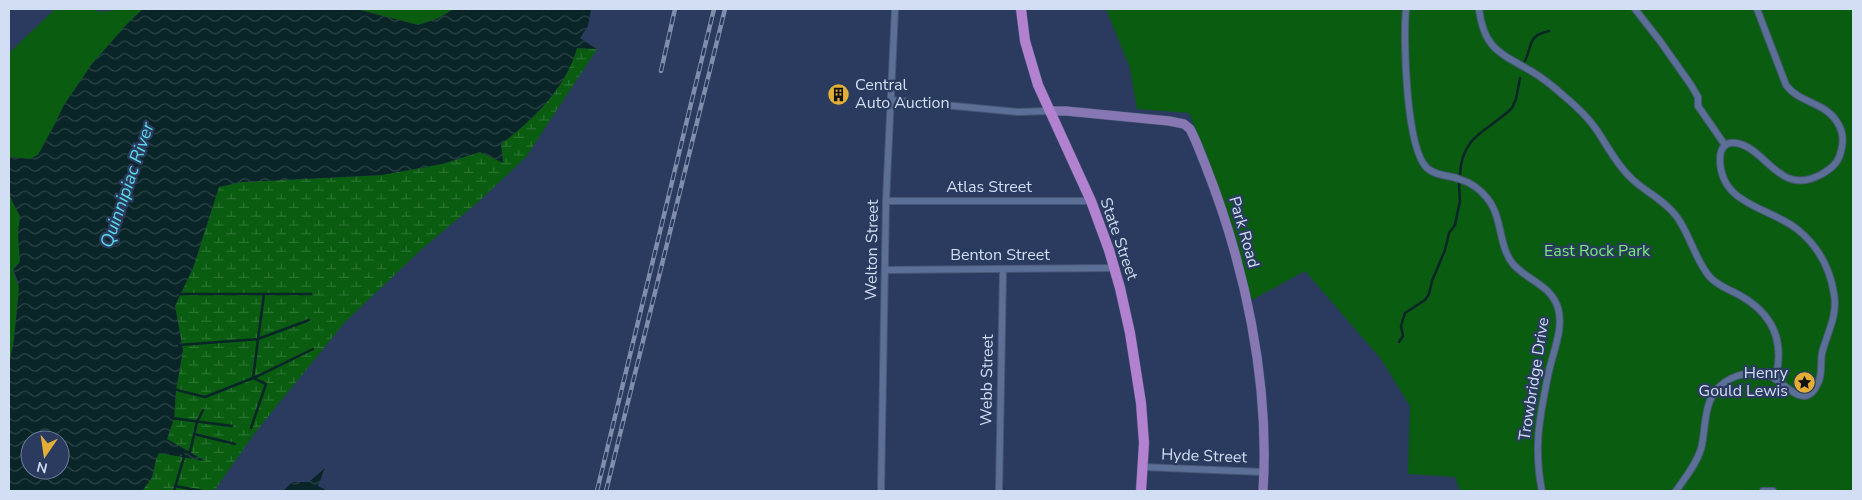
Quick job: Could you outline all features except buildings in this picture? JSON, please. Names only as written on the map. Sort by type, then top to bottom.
[{"type":"main road","name":"State Street","points":[[1021,9],[1029,57],[1038,85],[1091,201],[1115,268],[1126,310],[1139,386],[1144,443],[1141,491]]},
{"type":"main road","name":"Park Road","points":[[1049,111],[1066,110],[1169,121],[1184,124],[1190,129],[1224,213],[1243,283],[1259,375],[1263,491]]},
{"type":"street","name":"Welton Street","points":[[881,491],[886,201],[895,9]]},
{"type":"street","name":"Trowbridge Drive","points":[[1406,9],[1404,56],[1408,96],[1419,157],[1432,172],[1466,182],[1485,196],[1494,210],[1512,263],[1546,288],[1554,298],[1558,308],[1560,320],[1558,334],[1543,401],[1537,440],[1537,460],[1542,491]]},
{"type":"street","points":[[1479,9],[1483,30],[1493,47],[1512,62],[1537,75],[1575,105],[1595,128],[1614,158],[1632,179],[1675,214],[1710,277],[1719,284],[1746,298],[1766,316],[1775,332],[1779,345],[1780,355],[1775,379]]},
{"type":"street","points":[[1635,9],[1696,92],[1698,106],[1725,145]]},
{"type":"street","points":[[1676,491],[1692,468],[1698,455],[1711,399],[1718,388],[1729,380],[1742,375],[1760,374],[1775,379],[1792,393],[1797,395],[1807,394],[1816,388],[1820,378],[1822,351],[1834,314],[1833,288],[1823,260],[1807,238],[1784,221],[1747,204],[1731,189],[1723,176],[1720,153],[1725,145],[1735,143],[1748,147],[1778,172],[1802,180],[1813,178],[1828,170],[1836,162],[1841,152],[1842,134],[1834,117],[1819,105],[1792,92],[1786,85],[1757,9]]},
{"type":"street","points":[[891,100],[1018,112],[1049,111]]},
{"type":"street","name":"Atlas Street","points":[[886,201],[1091,201]]},
{"type":"street","name":"Benton Street","points":[[884,270],[1115,268]]},
{"type":"street","name":"Webb Street","points":[[999,491],[1003,270]]},
{"type":"street","name":"Hyde Street","points":[[1143,468],[1263,472]]},
{"type":"street","points":[[1764,491],[1773,491]]},
{"type":"green space","points":[[55,9],[94,9],[100,12],[143,9],[127,24],[92,64],[64,105],[38,155],[30,159],[9,157],[9,53]]},
{"type":"green space","points":[[356,9],[454,9],[437,19],[418,25]]},
{"type":"green space","name":"East Rock Park","points":[[1106,9],[1853,9],[1853,491],[1460,491],[1455,477],[1408,474],[1410,406],[1381,359],[1305,271],[1252,300],[1231,229],[1189,113],[1137,109],[1130,68]]},
{"type":"green space","points":[[577,48],[597,49],[526,157],[476,204],[423,248],[345,322],[254,434],[214,491],[143,491],[152,477],[159,453],[203,460],[167,439],[174,419],[176,390],[183,350],[175,306],[193,268],[219,187],[242,182],[382,175],[442,164],[480,152],[503,162],[501,144],[536,114],[557,90],[572,63]]},
{"type":"green space","points":[[9,191],[20,216],[18,234],[20,262],[14,268],[14,274],[19,287],[14,340],[9,366]]},
{"type":"water","name":"Quinnipiac River","points":[[143,9],[356,9],[418,25],[437,19],[454,9],[591,9],[588,26],[580,38],[597,49],[577,48],[572,63],[557,90],[536,114],[501,144],[503,163],[480,152],[442,164],[382,175],[242,182],[219,187],[193,268],[175,306],[183,350],[176,390],[174,419],[167,439],[205,461],[159,453],[152,477],[143,491],[9,491],[9,366],[14,340],[19,289],[13,270],[20,262],[18,234],[20,216],[9,191],[9,157],[30,159],[38,155],[64,105],[92,64],[127,24]]},
{"type":"water","points":[[325,468],[318,486],[328,491],[283,491],[292,482],[309,482]]},
{"type":"waterway","points":[[1525,61],[1534,38],[1549,31]]},
{"type":"waterway","points":[[1460,174],[1465,151],[1471,142],[1477,135],[1512,108],[1516,99],[1520,78]]},
{"type":"waterway","points":[[1399,342],[1403,336],[1401,326],[1405,313],[1425,300],[1429,294],[1449,233],[1455,225],[1460,201],[1459,184]]},
{"type":"waterway","points":[[180,294],[311,294]]},
{"type":"waterway","points":[[253,378],[264,294]]},
{"type":"waterway","points":[[179,345],[258,339],[309,320]]},
{"type":"waterway","points":[[254,378],[313,349]]},
{"type":"waterway","points":[[173,389],[205,397],[253,378],[266,384],[251,428]]},
{"type":"waterway","points":[[187,452],[190,452],[197,422],[203,410]]},
{"type":"waterway","points":[[171,418],[232,426]]},
{"type":"waterway","points":[[194,434],[235,444]]},
{"type":"waterway","points":[[174,491],[184,457],[183,454]]},
{"type":"waterway","points":[[175,486],[202,491]]},
{"type":"railway","points":[[661,71],[675,9]]},
{"type":"railway","points":[[597,491],[714,9]]},
{"type":"railway","points":[[606,491],[725,9]]},
{"type":"place","name":"Central Auto Auction","points":[[839,94]]},
{"type":"place","name":"Henry Gould Lewis","points":[[1804,382]]}]
